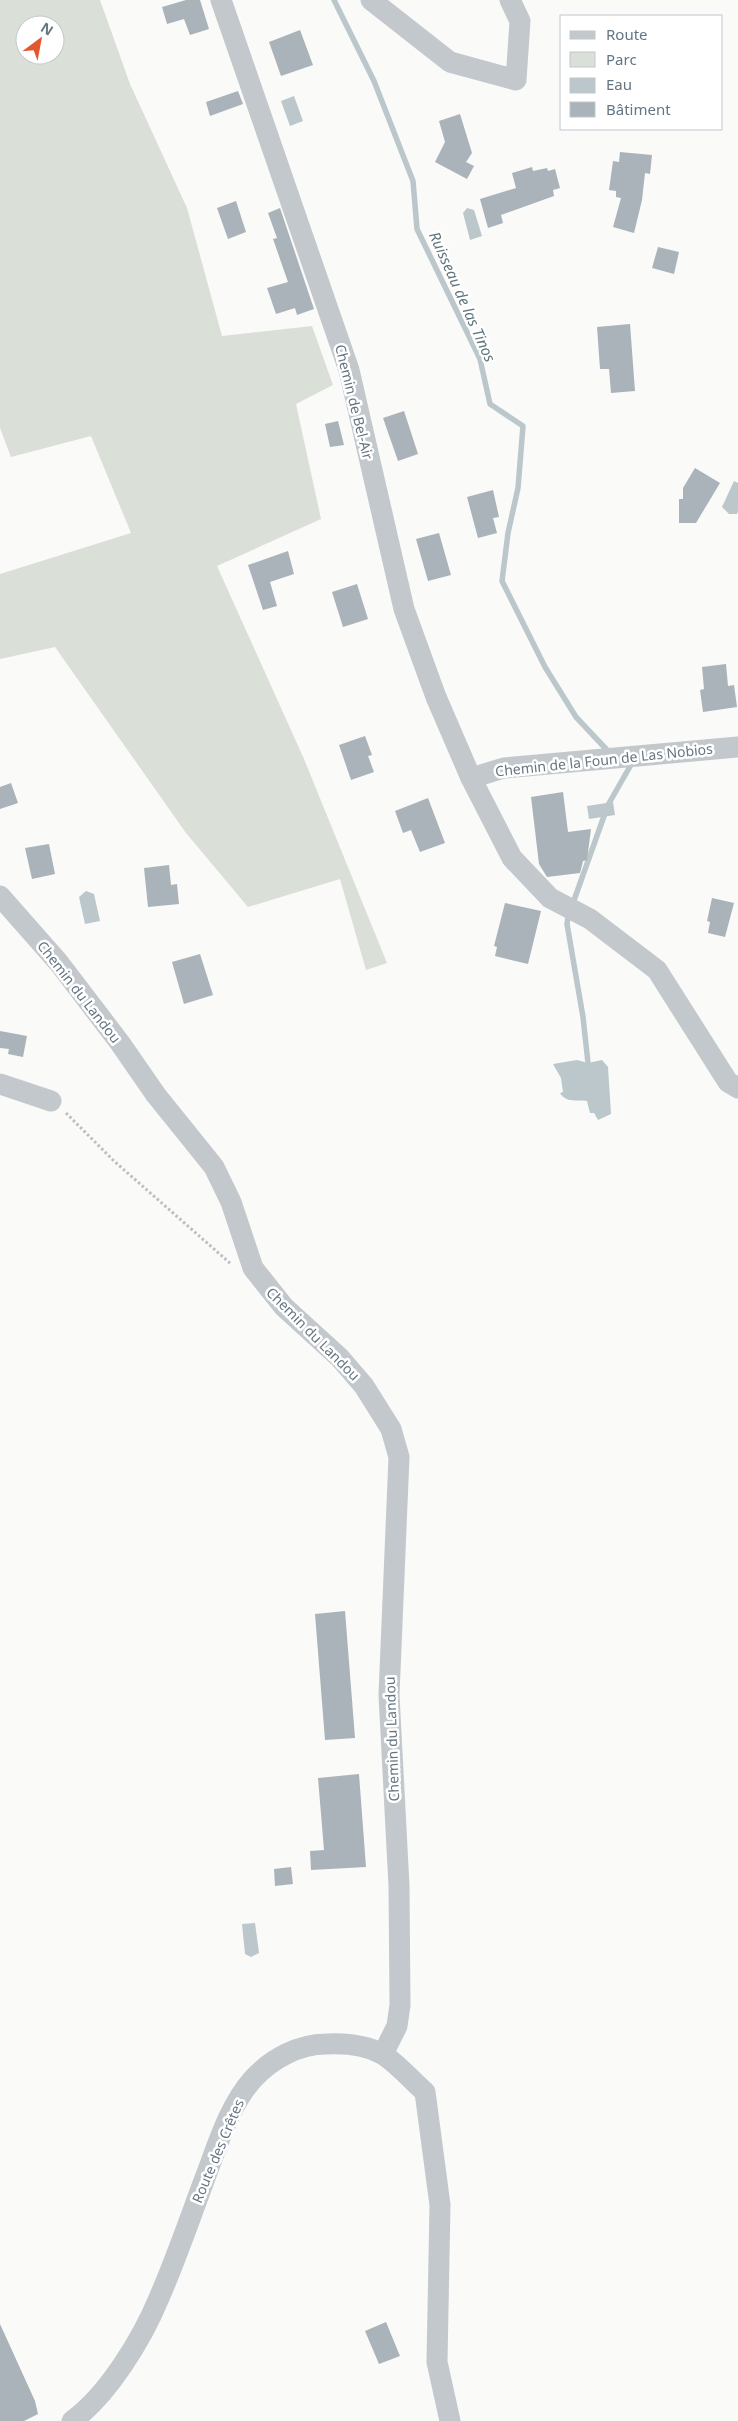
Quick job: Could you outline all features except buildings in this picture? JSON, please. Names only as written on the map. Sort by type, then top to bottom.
[{"type":"street","name":"Chemin de Bel-Air","points":[[221,0],[349,370],[404,609],[436,697],[471,778],[512,858],[550,898],[590,919],[657,970],[728,1082],[738,1088]]},
{"type":"street","points":[[371,0],[450,62],[516,80],[520,21],[510,0]]},
{"type":"street","name":"Chemin de la Foun de Las Nobios","points":[[471,778],[504,768],[738,747]]},
{"type":"street","name":"Chemin du Landou","points":[[0,896],[59,963],[120,1042],[156,1095],[214,1167],[231,1202],[253,1268],[267,1288],[284,1307],[354,1372],[391,1429],[399,1457],[389,1695],[399,1886],[400,2005],[397,2026],[382,2054]]},
{"type":"street","points":[[0,1084],[51,1101]]},
{"type":"street","name":"Route des Crêtes","points":[[77,2420],[114,2374],[147,2323],[168,2278],[235,2105],[264,2068],[287,2053],[320,2044],[351,2045],[382,2054],[425,2092],[440,2205],[437,2362],[450,2421]]},
{"type":"path","points":[[51,1101],[128,1173],[230,1263],[240,1269],[253,1268]]},
{"type":"green space","points":[[0,0],[100,0],[130,84],[187,208],[222,336],[312,326],[333,385],[296,404],[321,519],[217,566],[304,759],[387,963],[366,970],[340,879],[248,907],[186,833],[55,647],[0,659],[0,574],[131,533],[91,436],[11,457],[0,428]]},
{"type":"water","points":[[294,96],[303,121],[290,126],[281,101]]},
{"type":"water","points":[[467,208],[474,210],[482,236],[470,240],[463,213]]},
{"type":"water","points":[[734,481],[738,483],[738,511],[737,514],[729,514],[722,507]]},
{"type":"water","points":[[613,802],[615,815],[589,819],[587,806]]},
{"type":"water","points":[[86,891],[94,894],[100,921],[85,924],[79,897]]},
{"type":"water","points":[[577,1060],[588,1063],[602,1060],[608,1067],[611,1114],[598,1120],[594,1113],[590,1113],[587,1101],[568,1100],[560,1093],[563,1092],[561,1078],[553,1064]]},
{"type":"water","points":[[255,1923],[259,1953],[251,1957],[245,1954],[242,1924]]},
{"type":"waterway","name":"Ruisseau de las Tinos","points":[[334,0],[374,81],[413,181],[417,229],[480,359],[490,404],[523,426],[518,488],[508,533],[502,581],[545,667],[576,717],[607,750]]},
{"type":"waterway","name":"Ruisseau de las Tinos","points":[[573,903],[608,805],[632,763]]},
{"type":"waterway","name":"Ruisseau de las Tinos","points":[[568,917],[567,924],[583,1017],[588,1063]]}]
